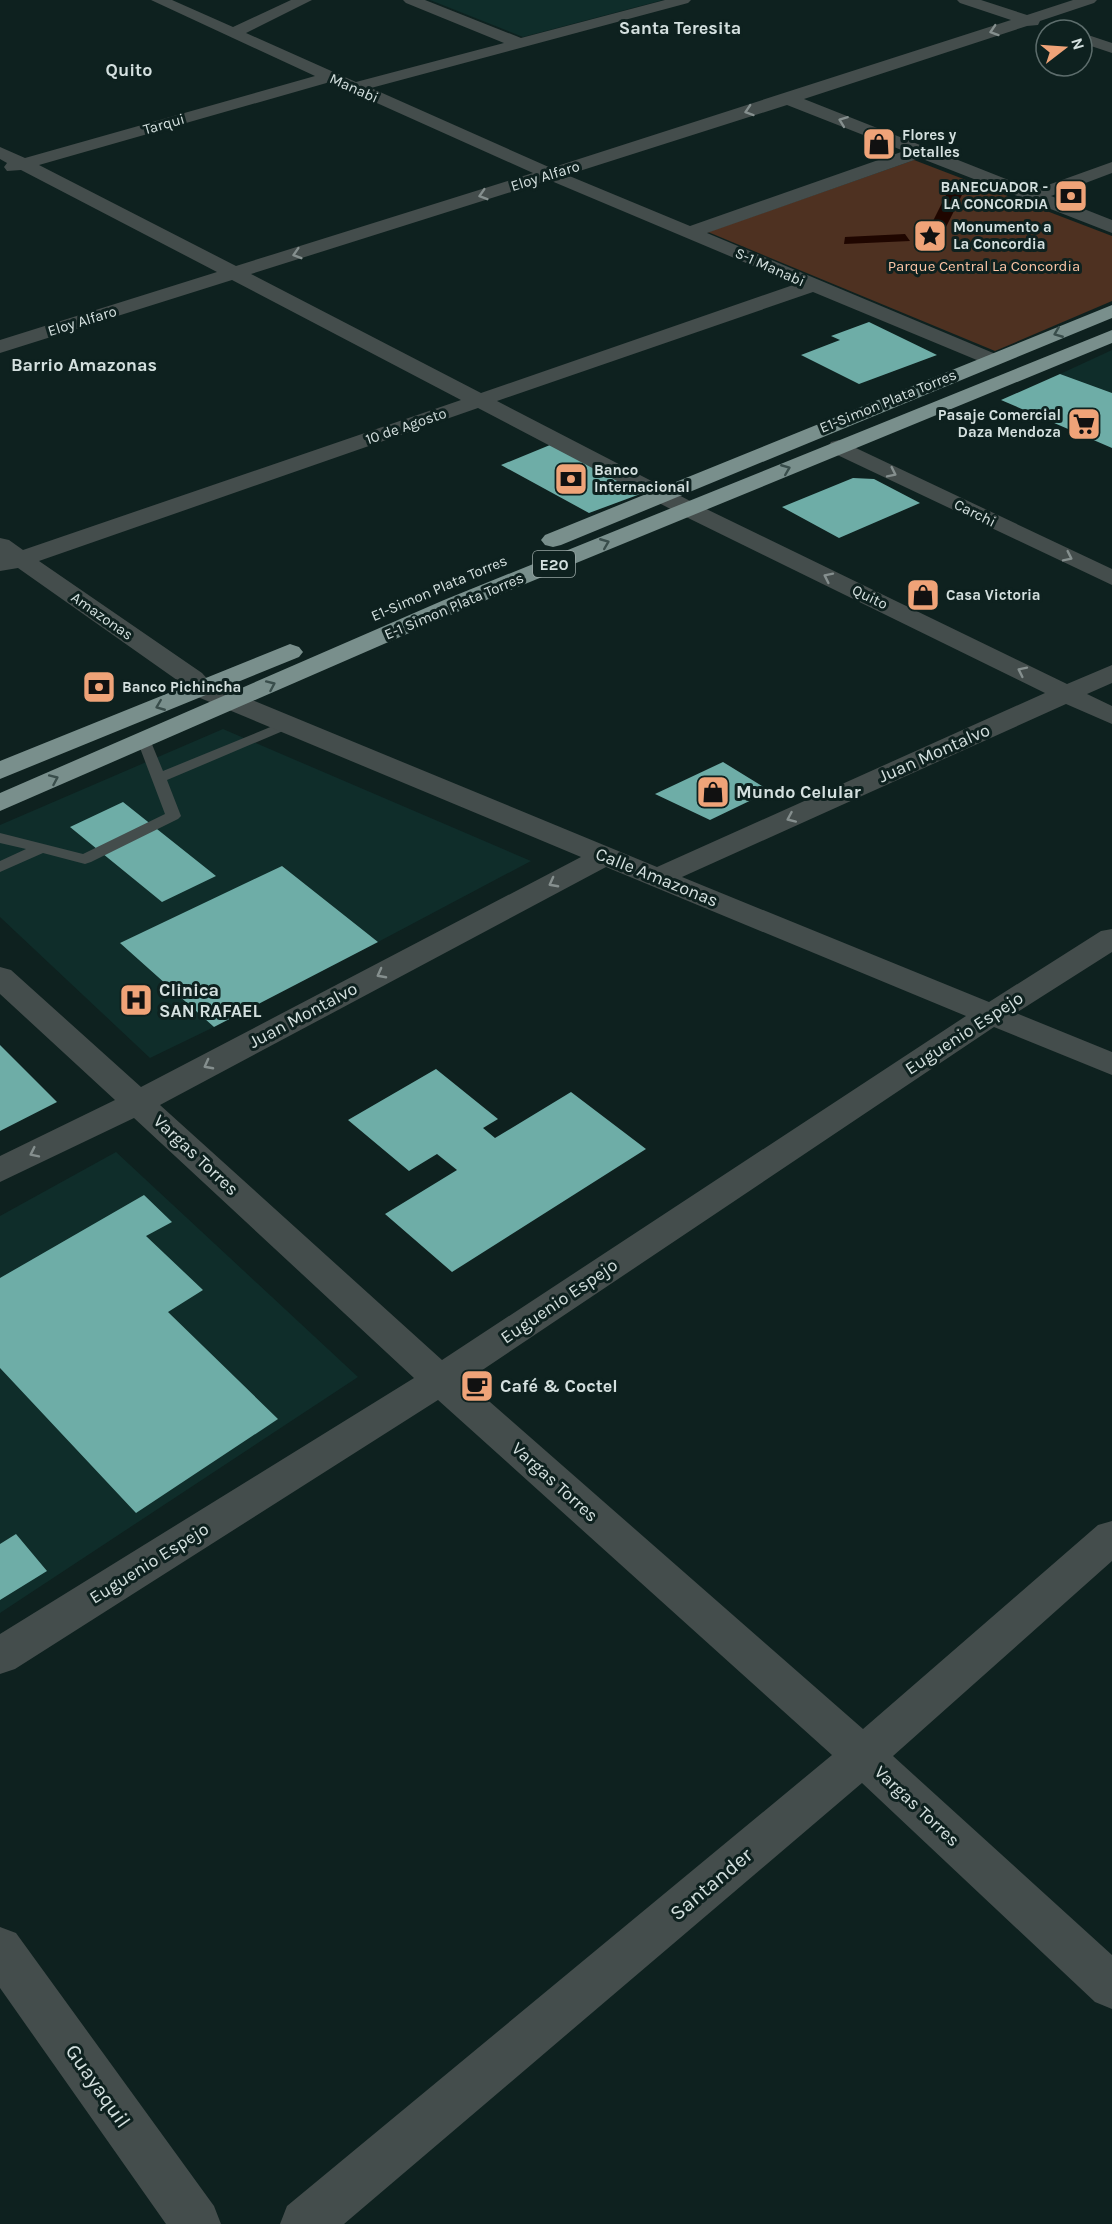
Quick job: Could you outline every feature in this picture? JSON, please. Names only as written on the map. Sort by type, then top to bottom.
[{"type":"highway","name":"E1-Simon Plata Torres","points":[[0,771],[202,689],[661,494],[1112,311]]},
{"type":"highway","name":"E-1 Simon Plata Torres","points":[[0,803],[453,605],[1112,336]]},
{"type":"street","name":"Manabi","points":[[159,0],[352,88],[550,174]]},
{"type":"street","points":[[233,33],[304,0]]},
{"type":"street","points":[[411,0],[519,44]]},
{"type":"street","points":[[352,88],[683,0]]},
{"type":"street","points":[[966,0],[1034,23]]},
{"type":"street","name":"Eloy Alfaro","points":[[0,347],[787,99],[1089,0]]},
{"type":"street","points":[[1094,42],[1112,48]]},
{"type":"street","name":"Tarqui","points":[[0,171],[329,77]]},
{"type":"street","points":[[787,99],[1112,227]]},
{"type":"street","name":"Quito","points":[[0,152],[688,509],[1112,716]]},
{"type":"street","points":[[691,232],[920,152]]},
{"type":"street","points":[[1034,196],[1112,167]]},
{"type":"street","name":"S-1 Manabi","points":[[550,174],[991,359]]},
{"type":"street","name":"10 de Agosto","points":[[7,557],[481,400],[813,285]]},
{"type":"street","name":"Carchi","points":[[839,447],[1112,578]]},
{"type":"street","name":"Amazonas","points":[[7,557],[193,679],[202,689]]},
{"type":"street","name":"Juan Montalvo","points":[[658,877],[1112,673]]},
{"type":"street","name":"Calle Amazonas","points":[[202,689],[231,703],[1112,1064]]},
{"type":"street","name":"Juan Montalvo","points":[[0,1170],[139,1102],[605,856]]},
{"type":"street","name":"Euguenio Espejo","points":[[0,1656],[440,1380],[992,1014],[1112,938]]},
{"type":"street","name":"Vargas Torres","points":[[0,977],[440,1380],[863,1756],[1112,1986]]},
{"type":"street","name":"Santander","points":[[305,2224],[863,1756],[1112,1537]]},
{"type":"street","name":"Guayaquil","points":[[0,1949],[196,2224]]},
{"type":"lane","points":[[159,778],[285,725]]},
{"type":"lane","points":[[0,838],[85,859],[173,816],[144,740]]},
{"type":"lane","points":[[0,867],[41,848]]},
{"type":"shaded area","points":[[430,0],[663,0],[523,37]]},
{"type":"shaded area","points":[[951,185],[966,187],[946,227],[931,225]]},
{"type":"shaded area","points":[[905,234],[910,241],[844,244],[845,237]]},
{"type":"shaded area","points":[[1112,350],[1112,393],[1060,374]]},
{"type":"shaded area","points":[[223,729],[531,861],[378,942],[282,866],[121,943],[214,1027],[150,1058],[0,917],[0,825]]},
{"type":"shaded area","points":[[116,1152],[358,1377],[0,1613],[0,1216]]},
{"type":"green space","name":"Parque Central La Concordia","points":[[914,160],[1112,236],[1112,301],[995,351],[708,232]]},
{"type":"building","points":[[869,322],[937,355],[859,384],[801,355],[840,340],[831,336]]},
{"type":"building","name":"Pasaje Comercial Daza Mendoza","points":[[1060,374],[1112,393],[1112,448],[1001,400]]},
{"type":"building","name":"Banco Internacional","points":[[550,445],[643,493],[589,513],[501,465]]},
{"type":"building","points":[[853,478],[874,479],[920,503],[839,538],[782,507]]},
{"type":"building","name":"Mundo Celular","points":[[723,762],[770,791],[710,820],[655,794]]},
{"type":"building","points":[[123,802],[216,876],[162,902],[70,827]]},
{"type":"building","points":[[282,866],[378,942],[214,1027],[120,943]]},
{"type":"building","points":[[0,1045],[57,1102],[0,1131]]},
{"type":"building","points":[[436,1069],[498,1119],[483,1128],[495,1138],[571,1092],[646,1149],[452,1272],[385,1214],[457,1170],[437,1154],[409,1171],[348,1120]]},
{"type":"building","points":[[144,1195],[172,1222],[146,1236],[203,1290],[168,1312],[278,1419],[136,1513],[0,1368],[0,1278]]},
{"type":"building","points":[[16,1534],[47,1571],[0,1600],[0,1544]]},
{"type":"place","name":"Flores y Detalles","points":[[879,144]]},
{"type":"place","name":"BANECUADOR - LA CONCORDIA","points":[[1071,196]]},
{"type":"place","name":"Monumento a La Concordia","points":[[930,236]]},
{"type":"place","name":"Pasaje Comercial Daza Mendoza","points":[[1084,424]]},
{"type":"place","name":"Banco Internacional","points":[[571,479]]},
{"type":"place","name":"Casa Victoria","points":[[923,595]]},
{"type":"place","name":"Banco Pichincha","points":[[99,687]]},
{"type":"place","name":"Mundo Celular","points":[[713,792]]},
{"type":"place","name":"Clinica SAN RAFAEL","points":[[136,1000]]},
{"type":"place","name":"Café & Coctel","points":[[477,1386]]},
{"type":"district","name":"Santa Teresita","points":[[680,28]]},
{"type":"district","name":"Quito","points":[[129,70]]},
{"type":"district","name":"Barrio Amazonas","points":[[84,365]]}]
